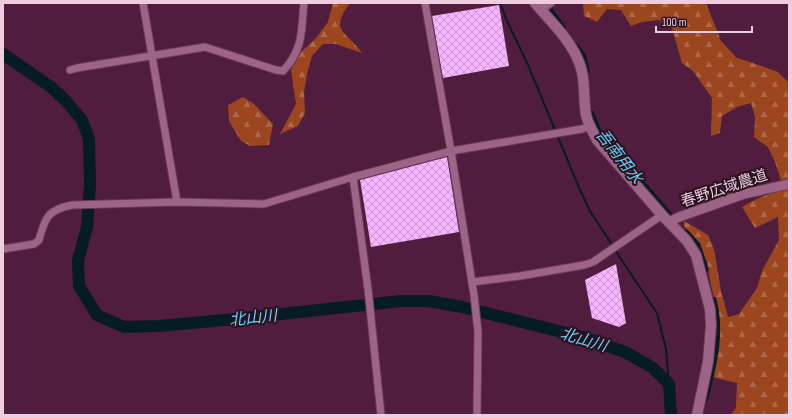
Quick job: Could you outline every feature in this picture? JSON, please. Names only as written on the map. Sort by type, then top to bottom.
[{"type":"main road","points":[[544,6],[567,40],[581,66],[586,116],[597,140],[662,215],[687,241],[696,256],[710,309],[711,326],[710,349],[697,415]]},
{"type":"street","points":[[143,3],[177,202]]},
{"type":"street","points":[[70,70],[208,47],[276,70],[284,70],[295,56],[300,46],[304,3]]},
{"type":"street","points":[[425,3],[474,295],[478,332],[477,415]]},
{"type":"street","points":[[3,248],[34,244],[39,240],[42,230],[51,213],[58,208],[72,206],[177,202],[264,204],[353,177],[451,151],[582,129],[590,126]]},
{"type":"street","points":[[353,177],[368,289],[381,415]]},
{"type":"street","name":"春野広域農道","points":[[669,222],[738,196],[789,184]]},
{"type":"street","points":[[472,282],[520,276],[584,265],[593,262],[662,215]]},
{"type":"green space","points":[[333,3],[350,3],[344,13],[340,26],[342,31],[362,53],[336,44],[323,44],[312,56],[307,74],[304,92],[305,113],[298,126],[280,134],[296,104],[291,70],[299,54],[316,38],[328,22]]},
{"type":"green space","points":[[583,3],[706,3],[721,41],[737,58],[778,72],[789,83],[789,180],[781,180],[768,147],[754,137],[755,117],[751,103],[737,107],[722,116],[720,133],[711,136],[712,98],[693,71],[682,63],[672,28],[659,20],[642,22],[631,26],[621,10],[607,9],[597,22],[584,16]]},
{"type":"green space","points":[[243,97],[254,104],[273,124],[269,145],[250,146],[241,141],[229,121],[228,105]]},
{"type":"green space","points":[[789,189],[789,415],[731,415],[736,408],[737,383],[712,377],[719,330],[715,302],[707,262],[696,241],[684,226],[684,221],[708,235],[714,249],[721,291],[728,317],[739,314],[757,288],[762,271],[779,240],[778,217],[755,228],[742,207],[765,196]]},
{"type":"building","points":[[499,5],[509,66],[443,78],[432,16]]},
{"type":"building","points":[[447,157],[459,232],[371,247],[360,180]]},
{"type":"building","points":[[616,264],[626,323],[619,327],[592,318],[585,280]]},
{"type":"waterway","points":[[500,3],[528,65],[580,190],[591,213],[613,246]]},
{"type":"waterway","name":"吾南用水","points":[[544,3],[562,27]]},
{"type":"waterway","name":"吾南用水","points":[[576,47],[583,57],[586,70]]},
{"type":"waterway","name":"北山川","points":[[3,54],[51,87],[66,101],[82,120],[89,139],[90,185],[87,227],[78,261],[79,286],[97,315],[124,327],[159,326],[401,301],[429,301],[462,307],[586,338],[627,353],[653,368],[669,384],[671,415]]},
{"type":"waterway","name":"吾南用水","points":[[591,114],[598,131],[606,144]]},
{"type":"waterway","name":"吾南用水","points":[[624,163],[670,216]]},
{"type":"waterway","name":"吾南用水","points":[[686,233],[697,245],[705,269]]},
{"type":"waterway","points":[[615,250],[657,313],[666,349],[669,384]]},
{"type":"waterway","name":"吾南用水","points":[[705,398],[717,337],[716,312],[713,300]]}]
